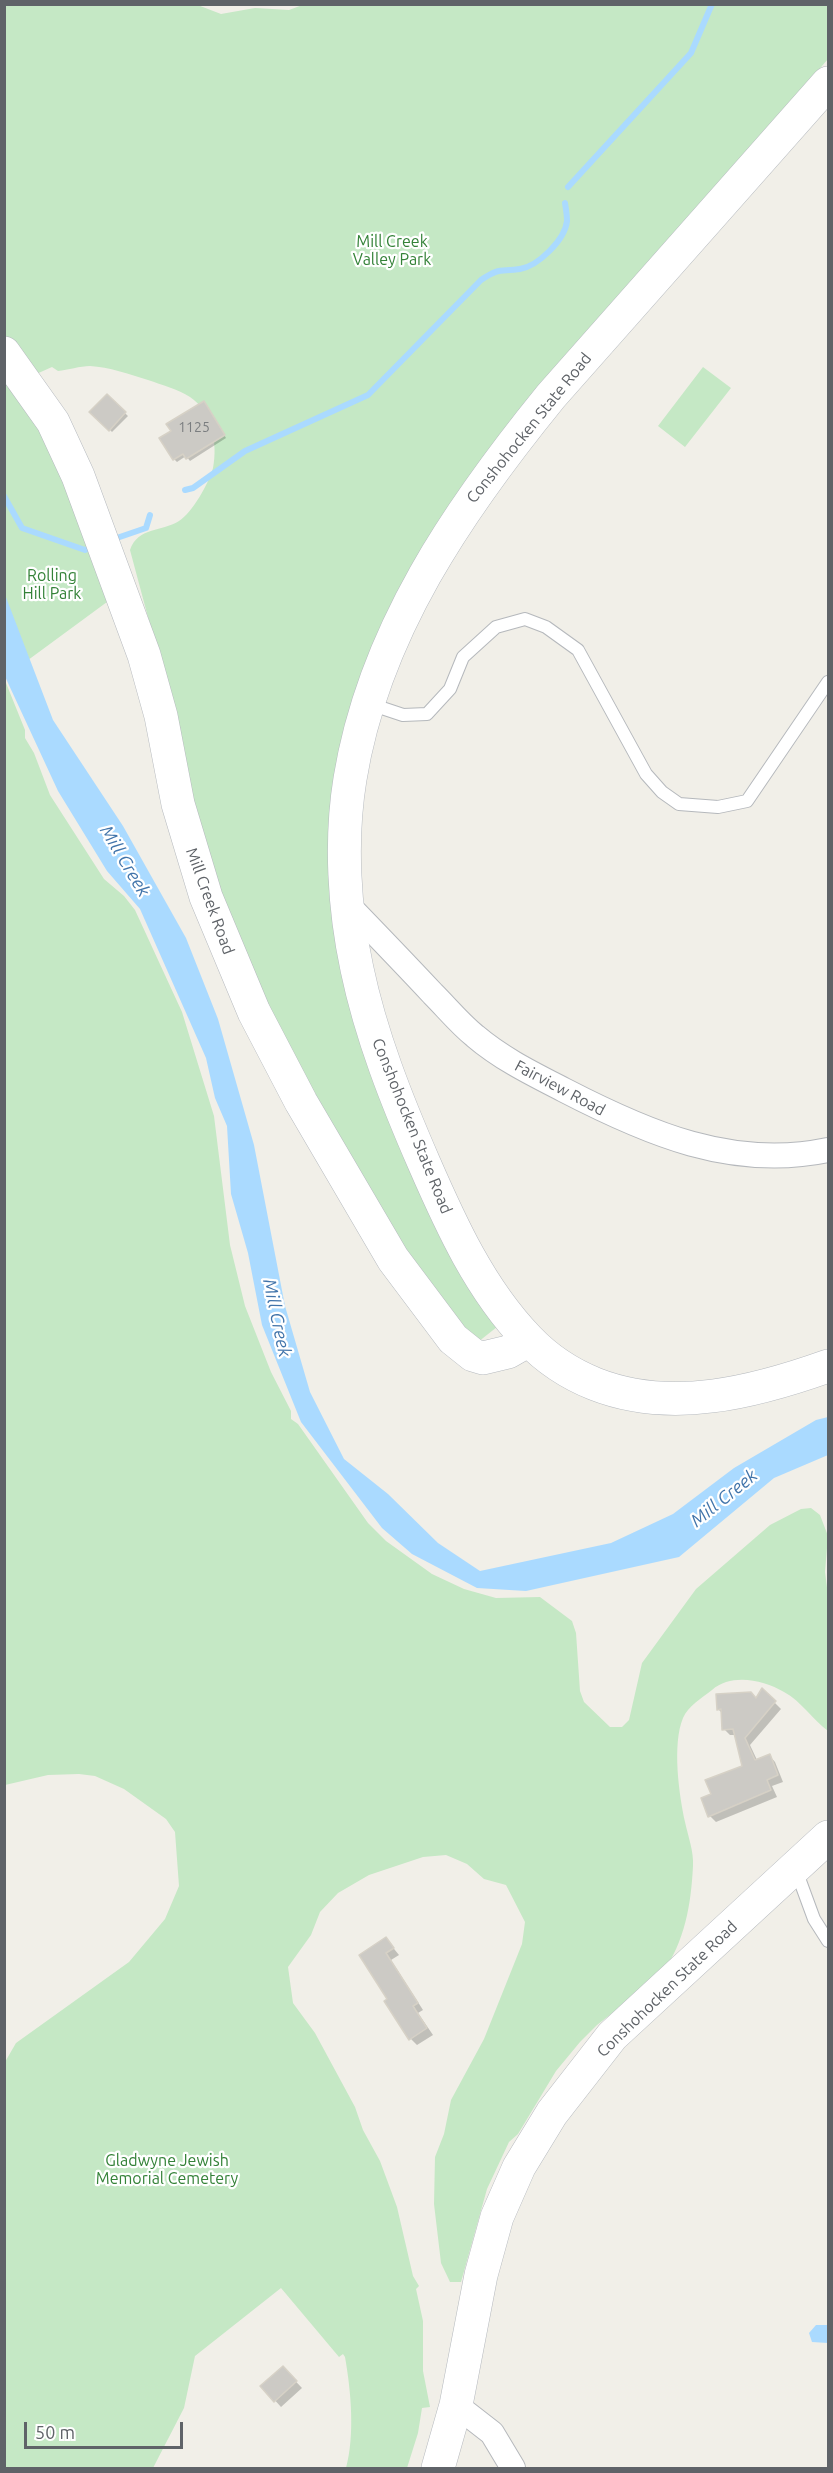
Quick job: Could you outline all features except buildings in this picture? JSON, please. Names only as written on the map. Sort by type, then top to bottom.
[{"type":"main road","name":"Conshohocken State Road","points":[[828,83],[551,396],[481,485],[459,517],[409,604],[389,647],[369,703],[357,746],[346,808],[348,905],[353,947],[364,998],[389,1076],[411,1134],[451,1225],[503,1308],[529,1340],[550,1359],[571,1373],[621,1393],[645,1397],[700,1397],[731,1394],[828,1366]]},
{"type":"main road","name":"Mill Creek Road","points":[[4,353],[53,422],[78,476],[154,688],[178,804],[206,897],[254,1012],[301,1102],[393,1259],[453,1339],[473,1355],[483,1358],[508,1352],[529,1340]]},
{"type":"main road","name":"Conshohocken State Road","points":[[438,2469],[456,2405],[481,2275],[497,2217],[519,2167],[552,2113],[612,2036],[828,1837]]},
{"type":"street","name":"Fairview Road","points":[[348,905],[473,1035],[498,1054],[615,1117],[695,1146],[736,1153],[778,1155],[828,1150]]},
{"type":"street","points":[[456,2405],[492,2433],[513,2469]]},
{"type":"lane","points":[[369,703],[404,715],[427,714],[450,689],[463,657],[496,627],[525,619],[546,627],[578,650],[646,774],[662,792],[679,804],[718,807],[747,801],[828,682]]},
{"type":"lane","points":[[795,1869],[814,1919],[828,1941]]},
{"type":"green space","name":"Mill Creek Valley Park","points":[[195,4],[221,14],[255,8],[289,10],[305,4],[828,5],[828,59],[514,424],[403,593],[333,903],[497,1327],[478,1342],[443,1310],[357,1181],[241,961],[199,856],[160,662],[130,550],[138,537],[184,517],[204,489],[213,468],[215,449],[212,429],[204,411],[198,403],[175,389],[119,371],[90,366],[58,371],[52,367],[34,375],[5,335],[5,5]]},
{"type":"green space","points":[[703,367],[731,388],[685,447],[658,426]]},
{"type":"green space","name":"Rolling Hill Park","points":[[5,372],[45,430],[107,602],[5,677]]},
{"type":"green space","name":"Gladwyne Jewish Memorial Cemetery","points":[[4,678],[25,730],[25,738],[34,753],[50,795],[104,879],[124,896],[135,910],[182,1012],[214,1116],[230,1245],[245,1306],[271,1372],[291,1411],[291,1419],[298,1424],[368,1523],[386,1541],[432,1574],[464,1589],[496,1598],[540,1597],[572,1621],[576,1633],[580,1691],[584,1702],[610,1727],[622,1727],[629,1720],[642,1663],[696,1589],[770,1525],[801,1509],[811,1508],[820,1515],[828,1536],[825,1572],[828,1595],[828,1731],[790,1696],[767,1684],[748,1680],[729,1681],[720,1685],[696,1702],[685,1714],[680,1729],[677,1755],[681,1798],[693,1866],[691,1895],[676,1949],[662,1974],[597,2025],[580,2042],[556,2071],[518,2134],[509,2142],[487,2189],[461,2282],[450,2282],[441,2263],[434,2204],[435,2157],[444,2134],[451,2100],[484,2039],[522,1944],[525,1922],[506,1885],[484,1879],[467,1864],[446,1855],[423,1857],[369,1875],[338,1893],[320,1912],[311,1935],[288,1967],[293,2003],[315,2033],[355,2107],[363,2130],[380,2161],[397,2207],[413,2276],[419,2286],[416,2289],[423,2321],[423,2371],[430,2407],[422,2408],[418,2433],[407,2468],[346,2468],[349,2455],[351,2413],[345,2357],[343,2354],[339,2357],[281,2288],[195,2356],[184,2408],[153,2468],[5,2468],[5,2062],[16,2043],[129,1962],[165,1919],[179,1886],[175,1832],[166,1819],[124,1789],[95,1776],[79,1774],[48,1775],[5,1785]]},
{"type":"water","name":"Mill Creek","points":[[4,592],[53,720],[123,826],[186,938],[218,1019],[254,1145],[285,1306],[310,1392],[344,1459],[388,1494],[438,1543],[480,1571],[611,1543],[673,1514],[734,1468],[816,1420],[828,1417],[828,1455],[774,1478],[679,1557],[526,1591],[477,1588],[412,1554],[382,1528],[301,1422],[262,1325],[248,1253],[231,1194],[227,1126],[215,1098],[206,1058],[140,909],[107,871],[58,791],[4,674]]},
{"type":"water","points":[[816,2325],[828,2325],[828,2343],[812,2342],[809,2333]]},
{"type":"waterway","points":[[568,187],[691,53],[712,4]]},
{"type":"waterway","points":[[185,490],[193,488],[245,451],[368,395],[481,280],[496,272],[527,267],[550,251],[565,228],[567,221],[565,203]]},
{"type":"waterway","points":[[4,496],[22,528],[85,550],[93,547]]},
{"type":"waterway","points":[[111,540],[146,528],[150,515]]}]
